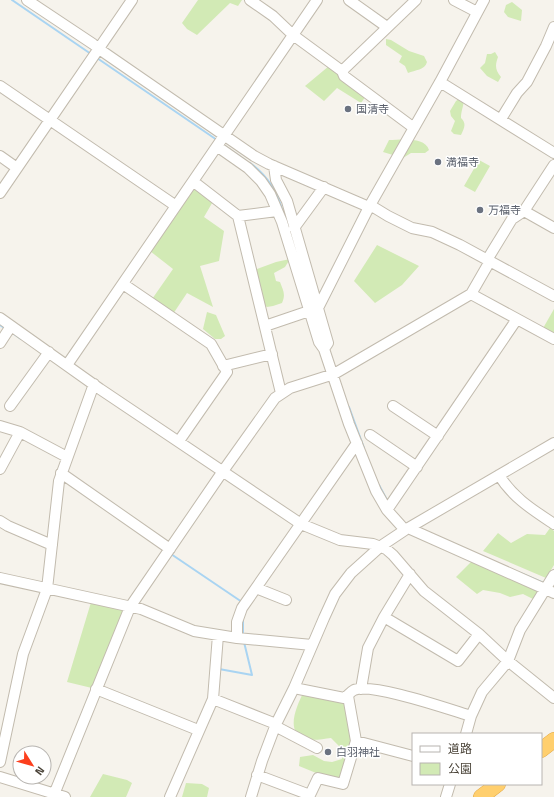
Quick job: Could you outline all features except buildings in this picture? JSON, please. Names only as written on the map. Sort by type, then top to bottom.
[{"type":"highway","points":[[542,749],[554,740]]},
{"type":"highway","points":[[481,797],[497,785]]},
{"type":"street","points":[[27,0],[254,156],[274,166],[370,206],[412,228],[432,232],[460,245],[554,296]]},
{"type":"street","points":[[0,193],[132,0]]},
{"type":"street","points":[[67,365],[218,147],[317,0]]},
{"type":"street","points":[[349,0],[387,28]]},
{"type":"street","points":[[342,71],[416,0]]},
{"type":"street","points":[[454,0],[477,12]]},
{"type":"street","points":[[265,326],[313,310],[484,0]]},
{"type":"street","points":[[254,1],[293,35],[342,71],[344,76],[414,128]]},
{"type":"street","points":[[501,119],[517,93],[527,82],[554,27]]},
{"type":"street","points":[[440,82],[554,153]]},
{"type":"street","points":[[0,86],[176,206]]},
{"type":"street","points":[[218,147],[248,168],[261,181],[270,194],[313,310],[328,343],[324,349],[334,374],[349,424],[376,490],[387,510],[406,529],[550,591]]},
{"type":"street","points":[[0,156],[17,168]]},
{"type":"street","points":[[53,795],[130,607],[275,398],[290,388],[334,374],[471,294],[512,219],[524,211],[554,165]]},
{"type":"street","points":[[274,166],[276,180],[287,201],[313,310]]},
{"type":"street","points":[[194,182],[238,216],[281,393]]},
{"type":"street","points":[[294,228],[324,187]]},
{"type":"street","points":[[238,216],[277,211]]},
{"type":"street","points":[[524,211],[554,228]]},
{"type":"street","points":[[123,284],[211,344],[227,372],[179,441]]},
{"type":"street","points":[[471,294],[554,339]]},
{"type":"street","points":[[0,318],[300,524],[340,540],[381,546],[393,555],[424,591],[479,634],[508,661],[554,698]]},
{"type":"street","points":[[387,510],[517,319]]},
{"type":"street","points":[[0,343],[11,326]]},
{"type":"street","points":[[10,406],[49,352]]},
{"type":"street","points":[[223,366],[272,354]]},
{"type":"street","points":[[0,762],[4,723],[23,654],[47,589],[59,481],[94,384]]},
{"type":"street","points":[[393,406],[438,436]]},
{"type":"street","points":[[0,426],[20,432],[67,457]]},
{"type":"street","points":[[0,469],[20,432]]},
{"type":"street","points":[[370,435],[417,467]]},
{"type":"street","points":[[237,638],[237,622],[242,608],[357,443]]},
{"type":"street","points":[[250,797],[276,725],[294,688],[335,594],[351,574],[381,546],[406,529],[498,475],[552,448]]},
{"type":"street","points":[[61,473],[170,549]]},
{"type":"street","points":[[498,475],[503,483],[519,499],[554,524]]},
{"type":"street","points":[[0,521],[52,545]]},
{"type":"street","points":[[361,689],[368,648],[384,617],[410,574]]},
{"type":"street","points":[[466,733],[482,692],[508,661],[520,630],[550,591],[554,575]]},
{"type":"street","points":[[0,578],[141,609],[194,631],[237,638],[312,645]]},
{"type":"street","points":[[256,588],[286,600]]},
{"type":"street","points":[[384,617],[458,661],[479,634]]},
{"type":"street","points":[[170,797],[198,730],[213,699],[218,635]]},
{"type":"street","points":[[294,688],[344,698],[354,690],[361,689],[403,695],[472,716]]},
{"type":"street","points":[[96,689],[198,730]]},
{"type":"street","points":[[258,775],[310,796],[318,778],[343,784],[356,741],[348,696]]},
{"type":"street","points":[[213,699],[276,725],[317,748]]},
{"type":"street","points":[[356,741],[412,756]]},
{"type":"street","points":[[0,777],[53,795],[65,797]]},
{"type":"street","points":[[446,797],[450,785]]},
{"type":"green space","points":[[198,0],[242,0],[238,6],[230,3],[197,35],[187,29],[182,23]]},
{"type":"green space","points":[[512,2],[522,10],[521,21],[508,17],[504,12],[506,5]]},
{"type":"green space","points":[[386,39],[391,40],[409,51],[424,56],[427,62],[426,65],[408,73],[405,66],[399,62],[402,56],[386,45]]},
{"type":"green space","points":[[495,52],[498,57],[496,65],[497,70],[501,77],[498,82],[487,76],[480,68],[485,63],[487,54]]},
{"type":"green space","points":[[329,66],[368,93],[361,103],[337,88],[324,101],[305,86]]},
{"type":"green space","points":[[463,96],[464,102],[461,118],[464,122],[464,126],[461,135],[454,134],[451,131],[455,121],[451,116],[450,111],[456,101]]},
{"type":"green space","points":[[405,139],[417,141],[427,146],[429,150],[425,153],[411,153],[403,158],[383,152],[389,140]]},
{"type":"green space","points":[[479,160],[490,166],[475,192],[464,186]]},
{"type":"green space","points":[[196,183],[215,198],[204,217],[224,231],[219,261],[200,266],[213,307],[187,293],[171,317],[150,302],[173,269],[150,251]]},
{"type":"green space","points":[[377,245],[419,266],[402,285],[375,303],[354,281]]},
{"type":"green space","points":[[290,259],[285,267],[274,273],[276,281],[280,282],[283,290],[284,297],[282,303],[267,307],[263,304],[253,276],[257,269]]},
{"type":"green space","points":[[554,309],[554,336],[542,330]]},
{"type":"green space","points":[[207,312],[216,315],[225,336],[221,339],[215,339],[203,329]]},
{"type":"green space","points":[[550,528],[554,531],[554,565],[546,578],[483,551],[498,533],[511,543],[527,534],[545,535]]},
{"type":"green space","points":[[472,561],[543,588],[535,600],[523,594],[510,597],[500,593],[483,590],[477,594],[456,577]]},
{"type":"green space","points":[[92,599],[130,607],[96,689],[67,682]]},
{"type":"green space","points":[[303,693],[349,699],[358,756],[338,782],[299,766],[300,757],[313,755],[324,761],[332,762],[342,759],[340,747],[331,738],[309,740],[299,736],[295,731],[294,719]]},
{"type":"green space","points":[[103,774],[127,780],[132,783],[126,797],[90,797]]},
{"type":"green space","points":[[186,783],[202,784],[209,788],[207,797],[182,797]]},
{"type":"waterway","points":[[12,0],[91,54]]},
{"type":"waterway","points":[[97,58],[217,140]]},
{"type":"waterway","points":[[222,144],[245,160]]},
{"type":"waterway","points":[[250,163],[262,173],[271,185],[278,198],[283,213]]},
{"type":"waterway","points":[[0,325],[6,329]]},
{"type":"waterway","points":[[11,332],[21,339]]},
{"type":"waterway","points":[[349,407],[364,448]]},
{"type":"waterway","points":[[379,485],[388,502]]},
{"type":"waterway","points":[[171,554],[242,602]]},
{"type":"waterway","points":[[518,572],[546,584]]},
{"type":"waterway","points":[[243,620],[243,635]]},
{"type":"waterway","points":[[219,669],[252,675],[244,642]]},
{"type":"place","name":"国清寺","points":[[348,109]]},
{"type":"place","name":"満福寺","points":[[438,162]]},
{"type":"place","name":"万福寺","points":[[480,210]]},
{"type":"place","name":"白羽神社","points":[[328,752]]}]
